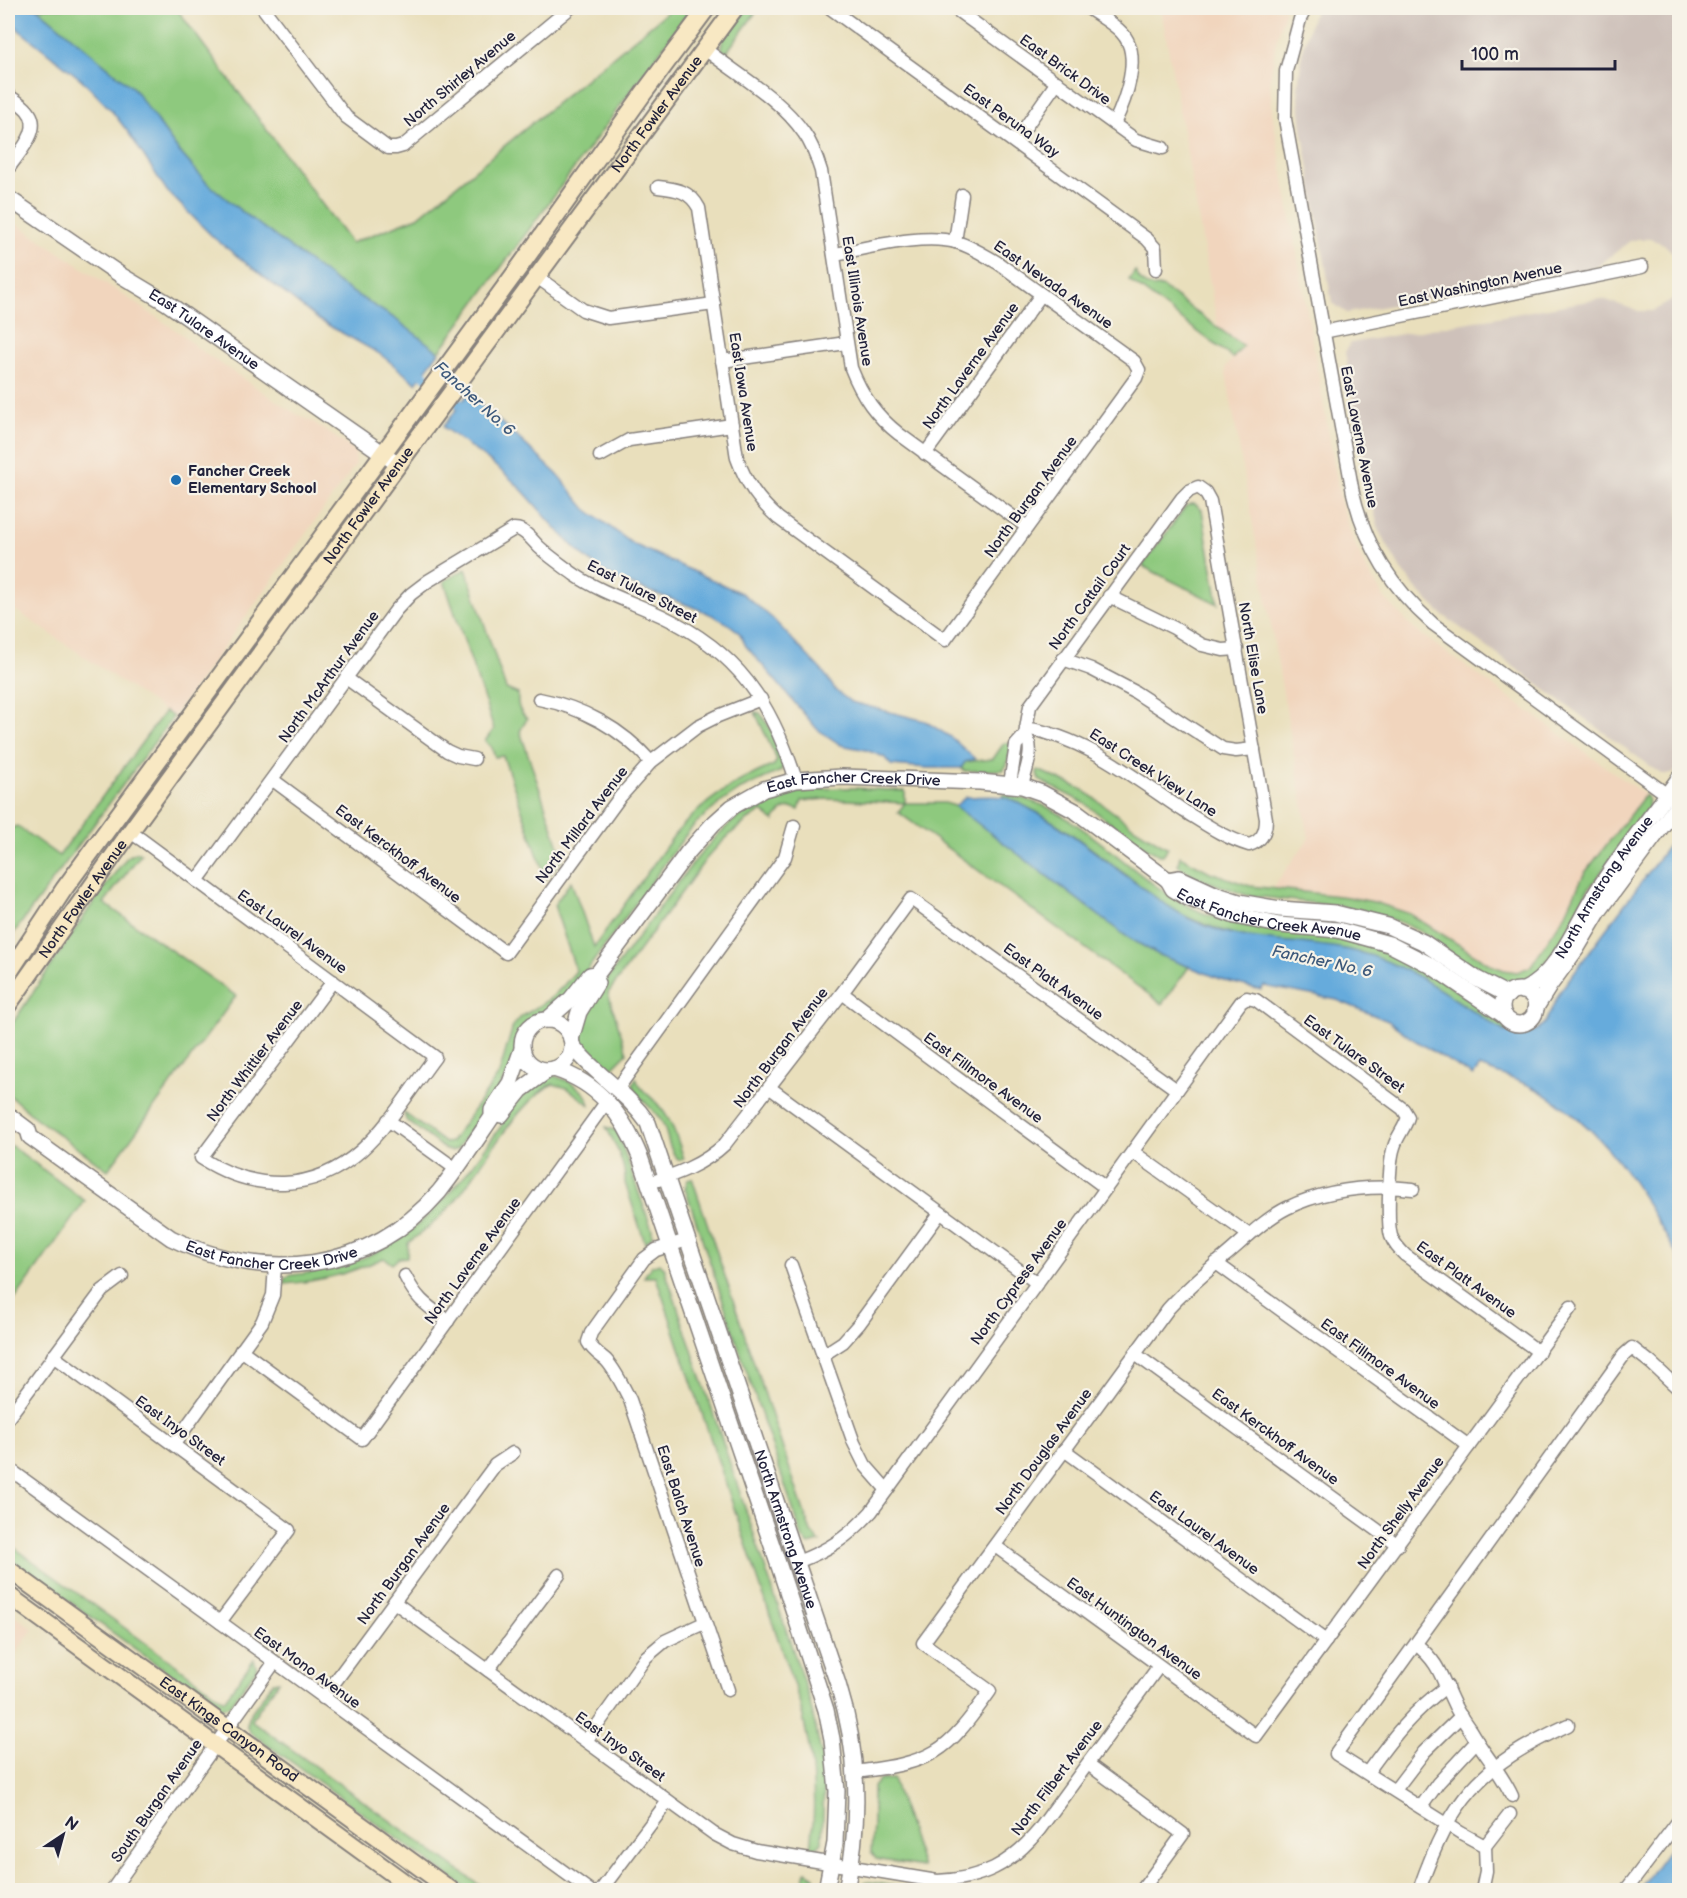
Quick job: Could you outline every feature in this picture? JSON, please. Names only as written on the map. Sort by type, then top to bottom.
[{"type":"main road","name":"North Fowler Avenue","points":[[8,974],[64,889],[708,8]]},
{"type":"main road","name":"North Fowler Avenue","points":[[8,1005],[130,832],[398,464],[735,8]]},
{"type":"main road","points":[[537,277],[533,269],[534,261],[574,206],[587,171]]},
{"type":"main road","points":[[8,960],[64,889]]},
{"type":"main road","name":"East Kings Canyon Road","points":[[8,1569],[451,1890]]},
{"type":"main road","points":[[8,1582],[19,1590],[56,1604]]},
{"type":"main road","name":"East Kings Canyon Road","points":[[8,1595],[415,1890]]},
{"type":"street","name":"North Shirley Avenue","points":[[263,8],[346,117],[388,148],[403,146],[570,8]]},
{"type":"street","name":"East Peruna Way","points":[[830,8],[1147,239],[1155,248],[1156,269]]},
{"type":"street","name":"East Brick Drive","points":[[954,8],[1136,140],[1163,148]]},
{"type":"street","points":[[1088,8],[1123,34],[1129,42],[1131,73],[1128,90],[1114,124]]},
{"type":"street","name":"East Laverne Avenue","points":[[1306,8],[1300,19],[1286,70],[1286,119],[1355,504],[1375,553],[1401,593],[1433,624],[1675,800]]},
{"type":"street","name":"East Illinois Avenue","points":[[705,49],[778,104],[794,119],[806,135],[821,171],[851,368],[859,388],[870,405],[882,421],[1027,527]]},
{"type":"street","points":[[1015,142],[1057,82]]},
{"type":"street","points":[[8,95],[26,109],[33,120],[32,133],[8,169]]},
{"type":"street","name":"East Iowa Avenue","points":[[658,187],[685,192],[694,199],[699,208],[737,458],[744,477],[755,495],[767,508],[945,640]]},
{"type":"street","points":[[955,242],[962,195]]},
{"type":"street","name":"East Tulare Avenue","points":[[8,198],[122,276],[176,309],[398,464]]},
{"type":"street","name":"East Nevada Avenue","points":[[834,254],[923,240],[955,242],[998,263],[1134,361],[1138,370]]},
{"type":"street","name":"East Washington Avenue","points":[[1323,332],[1642,267]]},
{"type":"street","points":[[537,277],[583,310],[608,318],[714,304]]},
{"type":"street","name":"North Laverne Avenue","points":[[925,454],[1041,296]]},
{"type":"street","points":[[722,362],[846,343]]},
{"type":"street","name":"North Burgan Avenue","points":[[945,640],[1136,378],[1138,370]]},
{"type":"street","points":[[600,456],[629,440],[732,425]]},
{"type":"street","name":"North Cattail Court","points":[[1016,785],[1030,749],[1030,741],[1025,731],[1030,706],[1182,498],[1189,491],[1198,487]]},
{"type":"street","name":"North Elise Lane","points":[[1198,487],[1205,492],[1210,501],[1237,649],[1266,819],[1261,839]]},
{"type":"street","name":"North McArthur Avenue","points":[[196,881],[273,780],[396,610],[411,594],[443,570],[488,547],[508,532],[519,529]]},
{"type":"street","name":"East Tulare Street","points":[[519,529],[554,560],[596,588],[659,615],[704,640],[726,657],[746,678],[761,699],[782,737],[796,780]]},
{"type":"street","points":[[1109,596],[1174,628],[1202,645],[1223,650],[1237,649]]},
{"type":"street","points":[[1063,659],[1091,669],[1135,692],[1223,749],[1236,751],[1254,749]]},
{"type":"street","points":[[346,678],[447,751],[474,759]]},
{"type":"street","points":[[539,699],[569,706],[600,722],[626,738],[651,762]]},
{"type":"street","name":"North Millard Avenue","points":[[506,953],[620,797],[651,762],[698,726],[761,699]]},
{"type":"street","name":"East Creek View Lane","points":[[1025,731],[1047,731],[1078,742],[1227,837],[1249,845],[1261,839]]},
{"type":"street","name":"East Fancher Creek Drive","points":[[571,1042],[579,1012],[597,981],[597,974],[688,852],[732,807],[764,789],[796,780],[842,777],[1016,785],[1041,793],[1068,806],[1168,880]]},
{"type":"street","name":"North Armstrong Avenue","points":[[1536,1009],[1599,911],[1675,800],[1680,777]]},
{"type":"street","name":"East Kerckhoff Avenue","points":[[273,780],[506,953]]},
{"type":"street","name":"North Armstrong Avenue","points":[[1515,993],[1540,979],[1549,969],[1596,893],[1675,800]]},
{"type":"street","points":[[618,1088],[785,857],[794,826]]},
{"type":"street","name":"East Laurel Avenue","points":[[130,832],[435,1057],[388,1120]]},
{"type":"street","name":"East Fancher Creek Avenue","points":[[1505,1016],[1430,965],[1389,944],[1338,930],[1280,925],[1236,916],[1188,898],[1173,889],[1168,880],[1180,878],[1217,895],[1239,902],[1280,909],[1335,913],[1388,926],[1423,942],[1477,979],[1515,993]]},
{"type":"street","name":"North Burgan Avenue","points":[[649,1184],[694,1167],[712,1157],[738,1130],[911,898]]},
{"type":"street","name":"East Platt Avenue","points":[[911,898],[1178,1090]]},
{"type":"street","name":"East Fancher Creek Drive","points":[[547,1020],[571,999],[590,975],[597,974]]},
{"type":"street","name":"North Whittier Avenue","points":[[333,981],[201,1158],[222,1171],[258,1182],[276,1184],[306,1181],[322,1177],[349,1162],[388,1120]]},
{"type":"street","name":"East Fillmore Avenue","points":[[842,993],[1106,1188]]},
{"type":"street","points":[[1515,993],[1534,999],[1536,1009],[1531,1019],[1521,1024],[1510,1021],[1505,1016],[1503,1003],[1515,993]]},
{"type":"street","name":"East Tulare Street","points":[[1247,998],[1256,1000],[1403,1109],[1408,1117],[1394,1145],[1391,1187]]},
{"type":"street","name":"North Cypress Avenue","points":[[797,1562],[836,1544],[855,1529],[887,1490],[1241,1002],[1247,998]]},
{"type":"street","points":[[547,1020],[562,1025],[571,1042],[569,1057],[560,1066],[551,1069],[541,1069],[529,1062],[522,1049],[526,1031],[535,1023],[547,1020]]},
{"type":"street","name":"North Armstrong Avenue","points":[[571,1042],[594,1070],[618,1088],[638,1108],[648,1123],[843,1701],[855,1772],[856,1814],[846,1890]]},
{"type":"street","name":"East Fancher Creek Drive","points":[[8,1115],[28,1130],[30,1137],[171,1238],[221,1258],[275,1266],[312,1263],[374,1242],[396,1229],[438,1193],[492,1117],[492,1110],[510,1083],[522,1049]]},
{"type":"street","name":"North Armstrong Avenue","points":[[551,1069],[584,1083],[608,1101],[630,1131],[780,1569],[826,1710],[832,1739],[837,1820],[832,1864],[826,1890]]},
{"type":"street","name":"East Fancher Creek Drive","points":[[492,1117],[501,1115],[521,1090],[551,1069]]},
{"type":"street","points":[[770,1088],[1037,1283]]},
{"type":"street","name":"North Laverne Avenue","points":[[241,1350],[362,1439],[608,1101]]},
{"type":"street","points":[[388,1120],[456,1169]]},
{"type":"street","name":"East Fancher Creek Drive","points":[[8,1129],[22,1138],[30,1137]]},
{"type":"street","points":[[1132,1152],[1250,1235]]},
{"type":"street","name":"North Douglas Avenue","points":[[855,1772],[909,1764],[940,1750],[966,1725],[990,1691],[923,1643],[1168,1309],[1195,1280],[1286,1209],[1329,1193],[1363,1187],[1413,1189]]},
{"type":"street","name":"East Platt Avenue","points":[[1391,1187],[1388,1226],[1395,1244],[1405,1255],[1539,1352]]},
{"type":"street","points":[[823,1355],[843,1342],[860,1324],[940,1213]]},
{"type":"street","points":[[670,1246],[687,1239]]},
{"type":"street","name":"East Balch Avenue","points":[[670,1246],[656,1250],[644,1259],[591,1333],[588,1342],[593,1351],[606,1360],[619,1378],[630,1400],[728,1690]]},
{"type":"street","name":"East Fillmore Avenue","points":[[1216,1263],[1469,1446]]},
{"type":"street","points":[[791,1265],[854,1443],[865,1465],[887,1490]]},
{"type":"street","points":[[174,1444],[268,1309],[273,1294],[275,1266]]},
{"type":"street","points":[[8,1418],[102,1291],[122,1276]]},
{"type":"street","points":[[405,1276],[414,1295],[448,1321]]},
{"type":"street","name":"North Shelly Avenue","points":[[1256,1736],[1571,1307]]},
{"type":"street","points":[[1485,1846],[1336,1754],[1624,1355],[1632,1348],[1652,1363],[1680,1390]]},
{"type":"street","name":"East Kerckhoff Avenue","points":[[1135,1354],[1398,1545]]},
{"type":"street","name":"East Inyo Street","points":[[53,1356],[289,1530],[220,1623]]},
{"type":"street","name":"East Laurel Avenue","points":[[1064,1450],[1326,1641]]},
{"type":"street","name":"North Burgan Avenue","points":[[323,1698],[495,1465],[513,1453]]},
{"type":"street","name":"East Mono Avenue","points":[[8,1468],[589,1890]]},
{"type":"street","name":"East Huntington Avenue","points":[[995,1546],[1256,1736]]},
{"type":"street","points":[[488,1670],[559,1575]]},
{"type":"street","name":"East Inyo Street","points":[[394,1602],[714,1834],[733,1844],[756,1851],[850,1867]]},
{"type":"street","points":[[586,1741],[635,1670],[655,1648],[681,1632],[704,1623]]},
{"type":"street","points":[[1416,1644],[1435,1662],[1461,1716],[1505,1781],[1512,1796]]},
{"type":"street","points":[[227,1728],[274,1663]]},
{"type":"street","name":"North Filbert Avenue","points":[[850,1867],[937,1886],[976,1876],[1008,1861],[1039,1830],[1159,1666]]},
{"type":"street","points":[[1366,1773],[1398,1729],[1426,1701],[1447,1686]]},
{"type":"street","points":[[1395,1790],[1424,1752],[1461,1716]]},
{"type":"street","points":[[1419,1890],[1446,1824],[1471,1790],[1494,1767],[1527,1745],[1568,1725]]},
{"type":"street","name":"South Burgan Avenue","points":[[112,1890],[227,1728]]},
{"type":"street","points":[[1421,1807],[1438,1783],[1477,1741]]},
{"type":"street","points":[[1088,1764],[1183,1834],[1142,1890]]},
{"type":"street","points":[[602,1890],[668,1801]]},
{"type":"street","points":[[1482,1890],[1486,1871],[1485,1846],[1510,1814]]},
{"type":"street","points":[[1626,1890],[1680,1819]]},
{"type":"shaded area","points":[[1161,8],[1282,8],[1285,11],[1276,42],[1270,79],[1272,112],[1341,503],[1366,569],[1384,597],[1415,630],[1645,795],[1584,874],[1564,915],[1530,967],[1517,972],[1491,965],[1410,914],[1374,902],[1319,892],[1272,889],[1309,838],[1225,368],[1242,346],[1218,328]]},
{"type":"shaded area","points":[[1317,8],[1677,8],[1680,10],[1679,265],[1673,253],[1664,244],[1650,239],[1638,239],[1630,241],[1591,269],[1347,313],[1332,303],[1302,128],[1298,87],[1302,54],[1312,17]]},
{"type":"shaded area","name":"Fancher Creek Elementary School","points":[[8,218],[183,335],[197,348],[355,451],[356,464],[173,717],[8,605]]},
{"type":"shaded area","points":[[1679,289],[1680,765],[1673,774],[1661,774],[1443,615],[1402,571],[1379,531],[1370,494],[1345,352],[1351,343],[1599,299],[1638,311],[1653,311],[1671,301]]},
{"type":"shaded area","points":[[8,1610],[33,1629],[8,1664]]},
{"type":"green space","points":[[37,8],[176,8],[351,243],[418,217],[672,8],[692,8],[439,352],[394,318],[339,284],[206,182],[177,149],[134,89]]},
{"type":"green space","points":[[747,8],[759,8],[726,53],[722,49],[722,41]]},
{"type":"green space","points":[[1135,271],[1145,284],[1162,287],[1243,346],[1233,358],[1129,280]]},
{"type":"green space","points":[[1195,504],[1202,510],[1218,604],[1142,566],[1186,506]]},
{"type":"green space","points":[[466,569],[506,689],[518,694],[519,708],[527,719],[520,731],[563,858],[546,879],[503,756],[495,757],[492,748],[485,741],[494,729],[444,581]]},
{"type":"green space","points":[[165,711],[173,717],[8,941],[8,829],[17,826],[59,856]]},
{"type":"green space","points":[[755,712],[760,713],[770,728],[784,763],[781,771],[741,789],[696,823],[590,966],[578,986],[544,1013],[530,1020],[520,1031],[513,1065],[488,1106],[457,1149],[446,1150],[406,1120],[404,1113],[445,1143],[451,1142],[499,1074],[513,1026],[521,1017],[551,998],[576,971],[554,905],[571,881],[594,947],[686,822],[720,793],[745,778],[774,765],[777,760]]},
{"type":"green space","points":[[1004,743],[1012,744],[1007,765],[1003,770],[964,771],[961,768],[965,762],[993,759]]},
{"type":"green space","points":[[1038,770],[1083,790],[1135,828],[1168,848],[1163,855],[1159,855],[1136,842],[1084,803],[1039,780]]},
{"type":"green space","points":[[853,788],[905,791],[905,803],[827,799],[802,801],[799,810],[791,808],[785,810],[774,821],[762,811],[718,845],[608,993],[627,1053],[609,1071],[590,1056],[578,1036],[588,1007],[690,866],[709,844],[727,826],[746,812],[767,801],[792,793]]},
{"type":"green space","points":[[1004,794],[1047,807],[1087,832],[1160,889],[1201,912],[1252,927],[1339,937],[1386,950],[1429,972],[1509,1029],[1505,1032],[1434,986],[1378,958],[1338,948],[1241,936],[1185,916],[1156,898],[1069,832],[1037,812],[1003,797]]},
{"type":"green space","points":[[1645,795],[1649,808],[1587,891],[1565,935],[1539,972],[1531,978],[1512,984],[1498,983],[1441,947],[1430,936],[1400,922],[1361,910],[1246,895],[1198,878],[1178,864],[1180,856],[1210,872],[1250,886],[1374,902],[1410,914],[1491,965],[1517,972],[1530,967],[1565,915],[1584,874]]},
{"type":"green space","points":[[905,803],[945,803],[955,806],[1126,936],[1159,955],[1189,967],[1162,1004],[898,812]]},
{"type":"green space","points":[[138,852],[141,854],[104,903],[236,996],[108,1170],[33,1116],[8,1094],[8,1030],[97,897],[128,856]]},
{"type":"green space","points":[[554,1076],[576,1086],[585,1095],[590,1105],[567,1088],[553,1084],[540,1093],[501,1136],[451,1206],[408,1243],[407,1257],[399,1258],[392,1264],[384,1258],[335,1276],[284,1284],[285,1278],[292,1275],[351,1263],[376,1252],[420,1223],[440,1204],[478,1158],[502,1125],[513,1105],[549,1077]]},
{"type":"green space","points":[[636,1078],[640,1086],[665,1113],[675,1132],[684,1159],[680,1160],[673,1153],[662,1122],[635,1089],[633,1084]]},
{"type":"green space","points":[[606,1127],[617,1131],[652,1230],[652,1237],[645,1243],[625,1183],[622,1161]]},
{"type":"green space","points":[[8,1145],[85,1201],[8,1309]]},
{"type":"green space","points":[[692,1178],[811,1532],[820,1542],[809,1545],[803,1539],[685,1188],[688,1179]]},
{"type":"green space","points":[[659,1263],[664,1267],[809,1698],[822,1757],[824,1785],[822,1842],[815,1849],[811,1849],[814,1792],[808,1739],[799,1701],[656,1277],[644,1277],[651,1266]]},
{"type":"green space","points":[[8,1543],[224,1700],[254,1659],[257,1668],[231,1704],[222,1708],[213,1705],[8,1557]]},
{"type":"green space","points":[[279,1681],[251,1720],[486,1890],[469,1890],[250,1732],[247,1727],[248,1717],[273,1682]]},
{"type":"green space","points":[[893,1779],[922,1867],[876,1859],[871,1852],[873,1787],[879,1780]]},
{"type":"green space","points":[[806,1871],[814,1876],[813,1890],[802,1890]]},
{"type":"green space","points":[[871,1882],[919,1890],[860,1890],[864,1883]]},
{"type":"water","points":[[8,8],[37,8],[134,89],[177,149],[206,182],[339,284],[394,318],[439,352],[416,383],[380,354],[319,320],[214,238],[167,191],[111,110],[82,80],[19,30],[8,16]]},
{"type":"water","points":[[468,394],[557,474],[586,509],[633,544],[743,594],[772,618],[824,673],[836,691],[851,702],[925,721],[952,738],[975,759],[965,762],[961,768],[891,765],[884,757],[866,750],[841,745],[817,729],[746,646],[740,634],[730,625],[700,610],[628,584],[601,570],[565,538],[513,481],[443,427]]},
{"type":"water","points":[[966,797],[1003,797],[1016,801],[1055,823],[1162,902],[1202,924],[1246,937],[1335,947],[1378,958],[1416,975],[1505,1032],[1509,1029],[1528,1032],[1537,1030],[1545,1022],[1561,990],[1679,831],[1679,1263],[1678,1257],[1649,1207],[1619,1162],[1583,1122],[1561,1105],[1536,1089],[1480,1067],[1473,1076],[1414,1040],[1388,1021],[1337,1000],[1264,986],[1261,990],[1226,981],[1159,955],[1126,936],[955,806]]},
{"type":"water","points":[[1679,1835],[1679,1890],[1639,1890]]},
{"type":"waterway","name":"Fancher No. 6","points":[[412,365],[469,412]]},
{"type":"place","name":"Fancher Creek Elementary School","points":[[176,480]]}]
